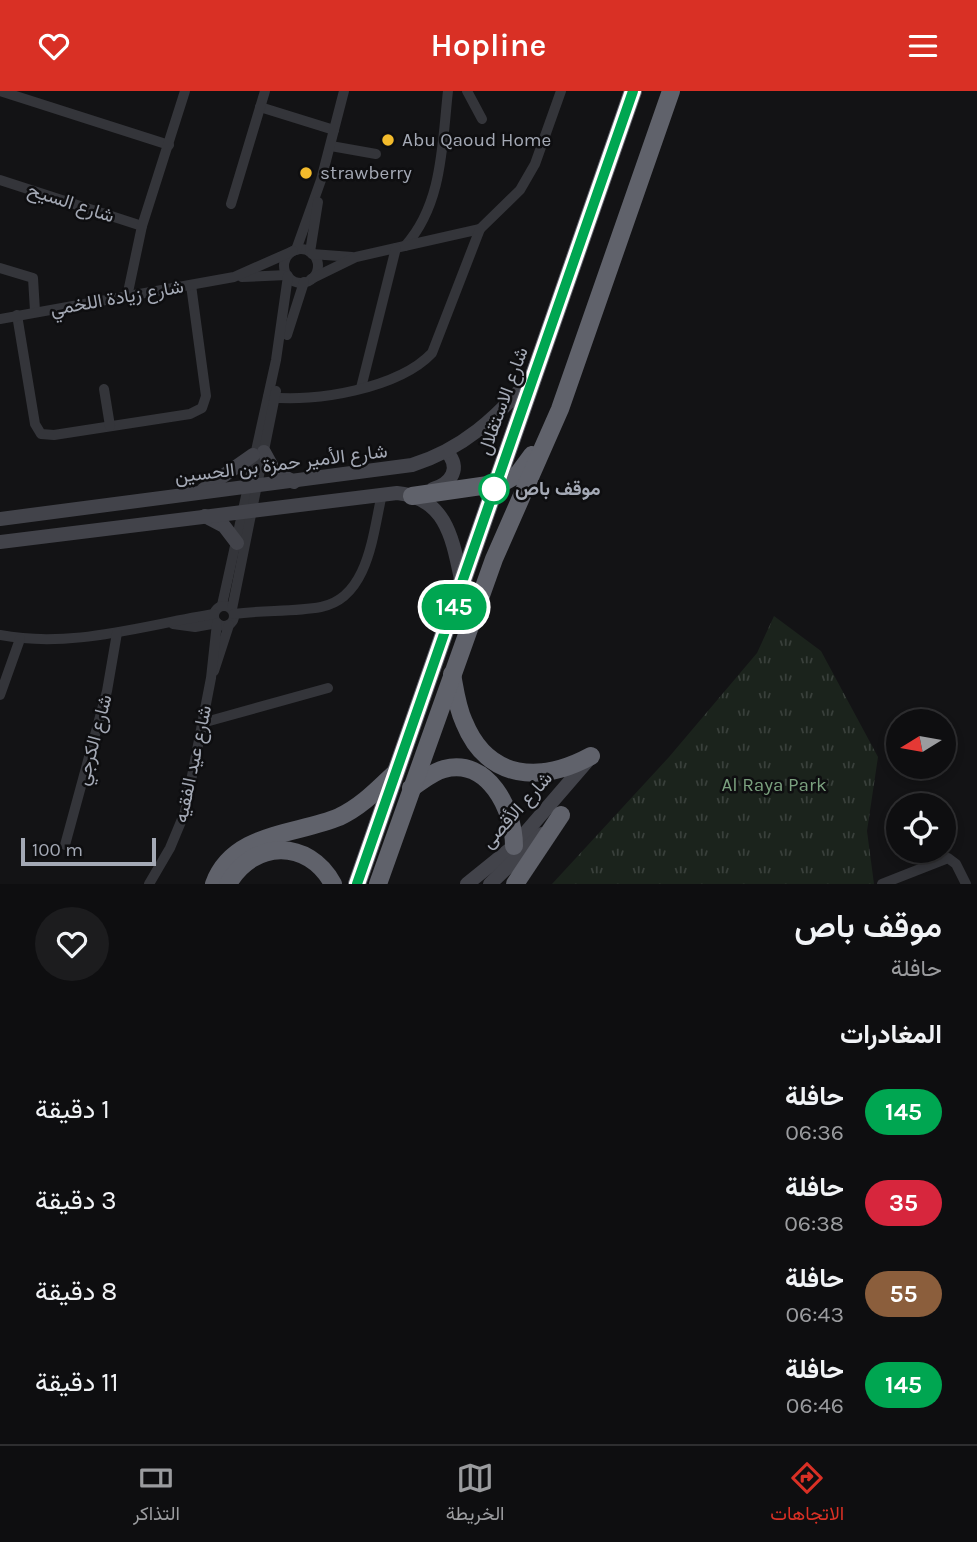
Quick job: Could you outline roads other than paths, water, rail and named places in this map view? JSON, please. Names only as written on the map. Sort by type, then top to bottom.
[{"type":"highway","name":"شارع الاستقلال","points":[[357,884],[535,374],[562,277],[633,91]]},
{"type":"highway","points":[[378,884],[494,559],[547,441],[671,91]]},
{"type":"highway","points":[[412,496],[495,485],[518,474],[536,448],[547,441]]},
{"type":"highway","points":[[452,674],[464,723],[473,739],[498,763],[514,772],[542,775],[572,767],[591,756]]},
{"type":"highway","points":[[411,789],[445,768],[459,768],[481,776],[495,788],[508,809],[514,830],[514,846]]},
{"type":"highway","points":[[214,884],[224,864],[234,854],[256,842],[339,817],[362,803],[398,771]]},
{"type":"highway","points":[[515,884],[561,815]]},
{"type":"highway","points":[[228,884],[247,860],[277,851],[305,855],[322,867],[333,884]]},
{"type":"main road","name":"شارع الأمير حمزة بن الحسين","points":[[0,519],[400,468],[447,452],[489,423],[535,374]]},
{"type":"main road","points":[[0,542],[382,494],[412,496],[443,486],[450,480],[454,467],[447,452]]},
{"type":"main road","points":[[197,494],[259,453],[275,472],[295,483]]},
{"type":"main road","points":[[412,496],[432,506],[444,519],[452,537],[462,584]]},
{"type":"main road","points":[[204,516],[224,526],[237,543]]},
{"type":"main road","points":[[0,552],[27,538]]},
{"type":"main road","name":"شارع الأقصى","points":[[467,884],[514,846],[591,756]]},
{"type":"main road","name":"شارع الأقصى","points":[[490,884],[561,815]]},
{"type":"street","points":[[0,91],[169,145]]},
{"type":"street","points":[[127,296],[142,226],[185,91]]},
{"type":"street","points":[[231,204],[265,91]]},
{"type":"street","points":[[271,397],[282,327],[287,276],[285,262],[295,251],[321,180],[345,91]]},
{"type":"street","points":[[361,388],[400,247],[419,227],[435,190],[448,91]]},
{"type":"street","points":[[467,91],[482,119]]},
{"type":"street","points":[[287,276],[307,281],[356,257],[480,229],[496,216],[525,181],[535,164],[561,91]]},
{"type":"street","points":[[260,107],[334,130]]},
{"type":"street","points":[[331,146],[376,154]]},
{"type":"street","name":"شارع السيح","points":[[0,180],[142,226]]},
{"type":"street","points":[[230,609],[237,560],[271,397],[288,331],[307,281],[317,264],[311,253],[321,180]]},
{"type":"street","points":[[271,397],[322,395],[361,388],[407,375],[432,353],[480,229]]},
{"type":"street","points":[[295,251],[356,257]]},
{"type":"street","name":"شارع زيادة اللخمي","points":[[234,277],[295,251]]},
{"type":"street","points":[[0,268],[33,278],[36,311]]},
{"type":"street","name":"شارع زيادة اللخمي","points":[[0,319],[234,277],[287,276]]},
{"type":"street","points":[[17,316],[37,429],[46,436],[190,414],[202,408],[206,396],[191,285]]},
{"type":"street","points":[[104,389],[110,426]]},
{"type":"street","points":[[216,620],[230,609],[323,606],[343,598],[360,574],[382,494]]},
{"type":"street","points":[[237,560],[237,543],[247,511]]},
{"type":"street","name":"شارع عيد الفقيه","points":[[211,678],[229,625],[230,609]]},
{"type":"street","points":[[0,635],[20,639],[117,633],[216,620],[229,625]]},
{"type":"street","name":"شارع عيد الفقيه","points":[[149,884],[181,825],[211,678],[216,620]]},
{"type":"street","name":"شارع الكرجي","points":[[65,845],[107,691],[117,633]]},
{"type":"street","points":[[0,695],[20,639]]},
{"type":"street","points":[[202,723],[328,688]]},
{"type":"street","points":[[882,884],[948,858],[966,884]]},
{"type":"place","name":"Abu Qaoud Home","points":[[388,140]]},
{"type":"place","name":"strawberry","points":[[306,173]]},
{"type":"place","name":"موقف باص","points":[[494,489]]},
{"type":"park label","name":"Al Raya Park","points":[[774,785]]}]
